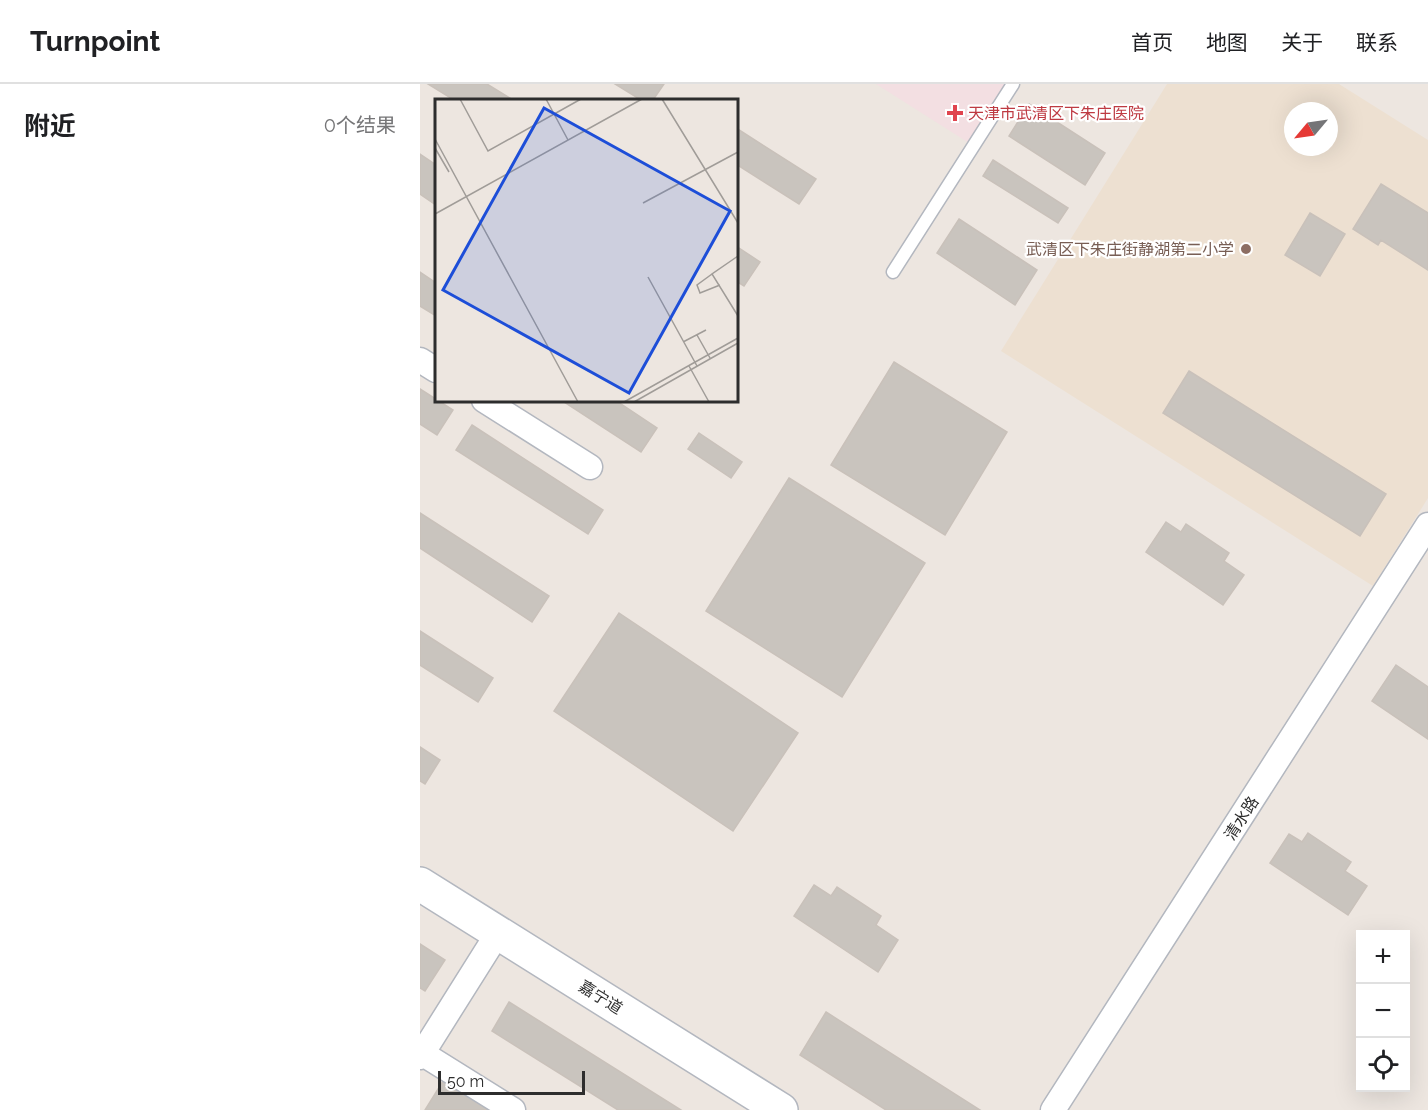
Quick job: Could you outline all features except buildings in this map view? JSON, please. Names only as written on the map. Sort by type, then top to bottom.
[{"type":"main road","name":"嘉宁道","points":[[420,884],[493,941],[745,1110]]},
{"type":"main road","name":"嘉宁道","points":[[420,907],[493,941],[781,1110]]},
{"type":"street","points":[[420,360],[435,369]]},
{"type":"street","points":[[487,402],[590,467]]},
{"type":"street","name":"清水路","points":[[1053,1110],[1428,525]]},
{"type":"street","name":"清水路","points":[[1070,1110],[1428,552]]},
{"type":"street","points":[[493,941],[421,1054],[513,1110]]},
{"type":"lane","points":[[893,272],[1013,84]]},
{"type":"shaded area","name":"天津市武清区下朱庄医院","points":[[876,84],[1005,84],[969,143]]},
{"type":"shaded area","name":"武清区下朱庄街静湖第二小学","points":[[1167,84],[1339,84],[1428,140],[1428,498],[1373,586],[1001,351]]},
{"type":"place","name":"天津市武清区下朱庄医院","points":[[955,113]]},
{"type":"place","name":"武清区下朱庄街静湖第二小学","points":[[1246,249]]}]
